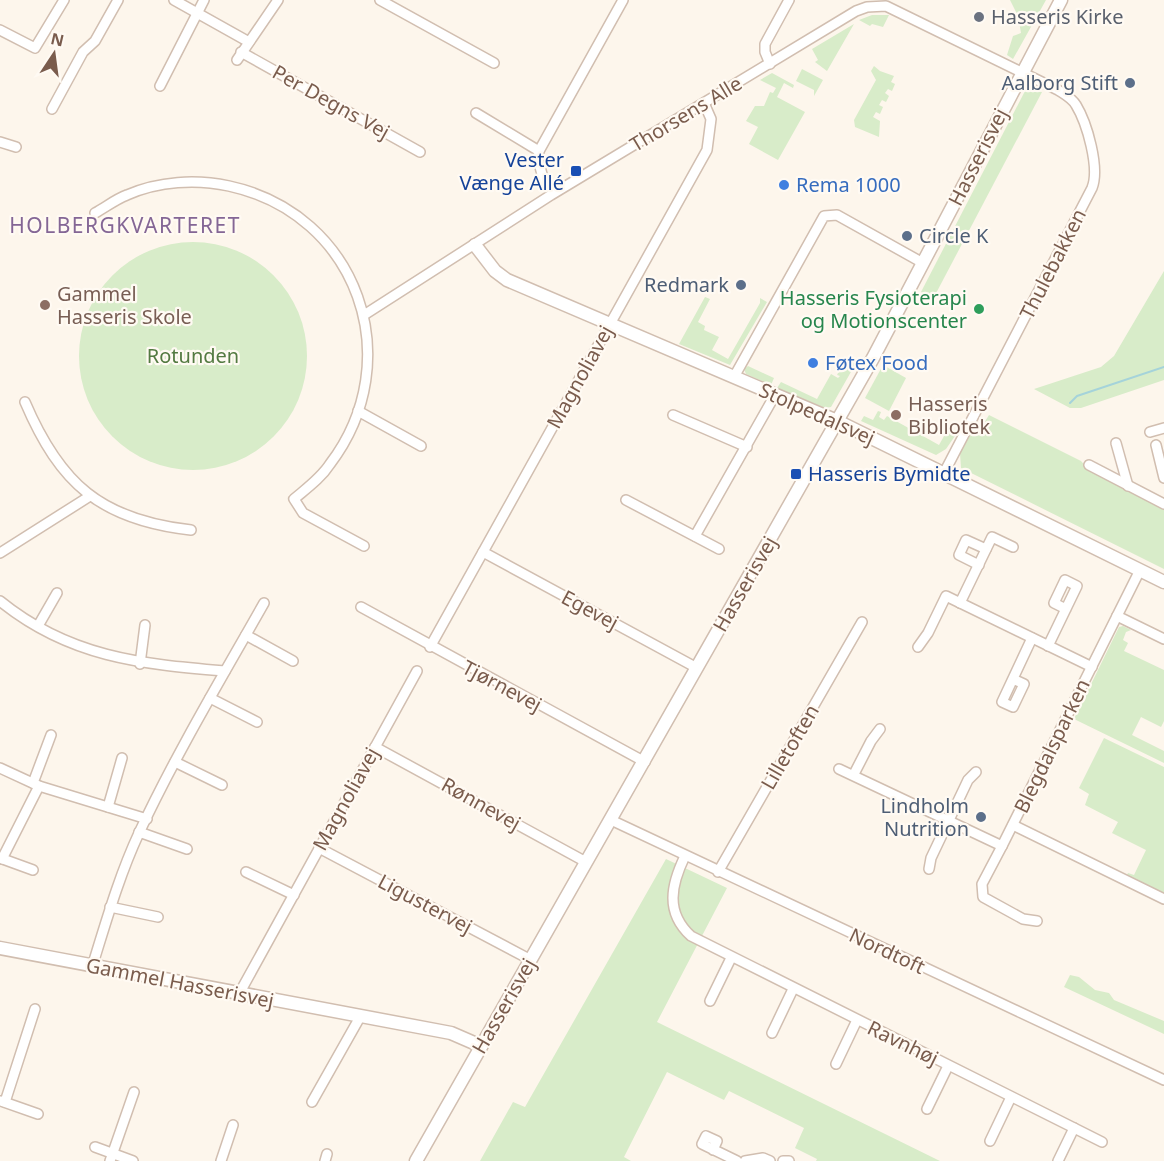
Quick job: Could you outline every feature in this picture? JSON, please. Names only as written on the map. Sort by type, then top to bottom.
[{"type":"street","points":[[0,30],[35,48],[64,0]]},
{"type":"street","points":[[52,109],[83,52],[95,41],[118,0]]},
{"type":"street","points":[[174,0],[249,42],[278,0]]},
{"type":"street","points":[[160,86],[204,0]]},
{"type":"street","points":[[380,0],[494,63]]},
{"type":"street","points":[[544,182],[538,159],[539,151],[623,0]]},
{"type":"street","points":[[770,64],[765,45],[789,0]]},
{"type":"street","name":"Hasserisvej","points":[[416,1161],[837,421],[1061,0]]},
{"type":"street","name":"Thorsens Alle","points":[[364,315],[856,11],[887,3],[1022,72]]},
{"type":"street","name":"Per Degns Vej","points":[[249,42],[239,56],[420,152]]},
{"type":"street","name":"Thulebakken","points":[[944,473],[1095,177],[1095,163],[1075,103],[1058,90],[1022,72]]},
{"type":"street","name":"Magnoliavej","points":[[430,647],[707,150],[711,119],[704,103]]},
{"type":"street","points":[[476,113],[539,151]]},
{"type":"street","points":[[0,142],[16,147]]},
{"type":"street","points":[[95,213],[126,195],[153,186],[211,182],[246,190],[271,200],[297,215],[322,236],[354,285],[364,315],[368,355],[358,411],[347,439],[330,465],[294,499],[303,513],[364,546]]},
{"type":"street","points":[[734,377],[824,216],[837,215],[923,263]]},
{"type":"street","name":"Stolpedalsvej","points":[[475,245],[495,272],[507,280],[837,421],[1164,582]]},
{"type":"street","points":[[695,537],[776,395]]},
{"type":"street","points":[[25,402],[51,455],[90,496],[112,510],[133,519],[160,526],[191,530]]},
{"type":"street","points":[[358,411],[421,446]]},
{"type":"street","points":[[673,415],[747,447]]},
{"type":"street","points":[[1149,432],[1164,428]]},
{"type":"street","points":[[1116,443],[1128,486]]},
{"type":"street","points":[[1156,445],[1164,478]]},
{"type":"street","points":[[1089,465],[1163,502]]},
{"type":"street","points":[[0,553],[90,496]]},
{"type":"street","points":[[626,500],[719,549]]},
{"type":"street","points":[[918,647],[928,633],[946,596],[960,603],[992,537],[1013,547]]},
{"type":"street","points":[[979,565],[959,555],[966,540],[986,549]]},
{"type":"street","name":"Egevej","points":[[483,552],[697,668]]},
{"type":"street","name":"Blegdalsparken","points":[[1037,921],[1023,919],[983,897],[982,884],[1140,570]]},
{"type":"street","points":[[38,626],[57,593]]},
{"type":"street","points":[[0,600],[38,626],[102,655],[140,664],[225,671]]},
{"type":"street","points":[[92,967],[110,907],[139,832],[175,762],[264,603]]},
{"type":"street","name":"Blegdalsparken","points":[[960,603],[1092,667]]},
{"type":"street","name":"Tjørnevej","points":[[360,607],[645,762]]},
{"type":"street","points":[[1048,646],[1066,609]]},
{"type":"street","points":[[1117,616],[1164,639]]},
{"type":"street","name":"Lilletoften","points":[[718,872],[862,622]]},
{"type":"street","points":[[140,664],[145,625]]},
{"type":"street","points":[[246,635],[293,661]]},
{"type":"street","points":[[1013,679],[1032,638]]},
{"type":"street","name":"Magnoliavej","points":[[239,994],[417,671]]},
{"type":"street","points":[[210,698],[257,722]]},
{"type":"street","points":[[854,774],[880,729]]},
{"type":"street","points":[[33,870],[1,858],[36,784],[51,735]]},
{"type":"street","name":"Rønnevej","points":[[375,747],[586,862]]},
{"type":"street","points":[[108,807],[122,758]]},
{"type":"street","points":[[175,762],[222,785]]},
{"type":"street","points":[[0,768],[36,784],[147,819]]},
{"type":"street","points":[[839,769],[854,774],[1002,846]]},
{"type":"street","points":[[929,869],[931,858],[968,780],[976,772]]},
{"type":"street","name":"Nordtoft","points":[[611,820],[1164,1080]]},
{"type":"street","name":"Blegdalsparken","points":[[1013,825],[1164,899]]},
{"type":"street","points":[[139,832],[187,849]]},
{"type":"street","name":"Ligustervej","points":[[320,848],[531,960]]},
{"type":"street","name":"Ravnhøj","points":[[685,856],[672,889],[672,906],[677,920],[691,936],[1102,1142]]},
{"type":"street","points":[[246,872],[294,895]]},
{"type":"street","points":[[110,907],[158,917]]},
{"type":"street","name":"Gammel Hasserisvej","points":[[0,948],[451,1033],[481,1046]]},
{"type":"street","points":[[710,1001],[731,958]]},
{"type":"street","points":[[772,1033],[794,989]]},
{"type":"street","points":[[35,1009],[2,1101],[38,1114]]},
{"type":"street","points":[[312,1102],[360,1017]]},
{"type":"street","name":"Ravnhøj","points":[[836,1064],[857,1020]]},
{"type":"street","name":"Ravnhøj","points":[[927,1109],[948,1066]]},
{"type":"street","points":[[111,1157],[134,1092]]},
{"type":"street","points":[[990,1141],[1011,1097]]},
{"type":"street","points":[[221,1161],[233,1125]]},
{"type":"street","points":[[1058,1161],[1074,1128]]},
{"type":"street","points":[[95,1147],[111,1157],[133,1161]]},
{"type":"street","points":[[713,1149],[737,1161]]},
{"type":"street","points":[[745,1161],[763,1158],[770,1161]]},
{"type":"street","points":[[783,1161],[789,1161]]},
{"type":"green space","points":[[1010,0],[1046,0],[1013,59],[1007,55],[1013,36],[1021,33],[1018,16]]},
{"type":"green space","points":[[872,15],[889,15],[883,27],[872,24],[870,26],[859,20]]},
{"type":"green space","points":[[854,24],[827,71],[815,62],[818,60],[812,49]]},
{"type":"green space","points":[[874,66],[894,76],[891,82],[895,84],[892,91],[888,89],[885,93],[889,96],[886,102],[882,100],[879,105],[883,107],[880,114],[876,112],[873,117],[880,121],[879,137],[855,127],[854,120],[876,80],[871,71]]},
{"type":"green space","points":[[802,69],[823,80],[814,96],[814,90],[796,81]]},
{"type":"green space","points":[[772,73],[794,85],[793,88],[784,83],[777,97],[805,112],[778,160],[749,144],[758,127],[746,121],[755,106],[764,106],[770,92],[773,93],[776,88],[760,80]]},
{"type":"green space","points":[[1025,91],[1042,92],[933,299],[921,292]]},
{"type":"green space","name":"Rotunden","points":[[182,242],[204,242],[237,250],[257,261],[274,275],[288,292],[299,312],[307,345],[305,378],[299,400],[288,420],[274,437],[257,451],[237,462],[204,470],[182,470],[149,462],[139,457],[120,444],[105,429],[87,400],[79,367],[79,345],[87,312],[92,302],[105,283],[120,268],[149,250]]},
{"type":"green space","points":[[1164,271],[1164,380],[1081,408],[1070,408],[1034,389],[1101,367],[1114,356]]},
{"type":"green space","points":[[705,297],[710,299],[698,322],[705,326],[704,330],[719,337],[712,350],[728,359],[760,303],[760,298],[767,302],[730,365],[679,344]]},
{"type":"green space","points":[[846,358],[856,363],[831,407],[825,408],[777,388],[781,382],[817,399],[831,374],[838,378],[840,376],[837,375]]},
{"type":"green space","points":[[883,365],[906,378],[889,411],[865,398]]},
{"type":"green space","points":[[748,366],[774,378],[771,385],[746,374],[744,369]]},
{"type":"green space","points":[[878,411],[881,412],[879,417],[884,420],[887,416],[939,445],[948,429],[957,433],[946,449],[936,455],[861,421],[864,416],[873,420]]},
{"type":"green space","points":[[989,415],[1081,461],[1088,469],[1164,508],[1164,569],[961,468],[960,453],[973,428],[979,431]]},
{"type":"green space","points":[[1123,626],[1131,630],[1126,632],[1123,640],[1128,643],[1124,651],[1164,670],[1164,721],[1161,727],[1141,717],[1132,735],[1164,751],[1164,763],[1074,719],[1119,627]]},
{"type":"green space","points":[[1104,738],[1164,767],[1164,894],[1127,875],[1128,873],[1134,875],[1146,850],[1112,833],[1118,822],[1085,805],[1089,794],[1079,788]]},
{"type":"green space","points":[[666,859],[727,888],[657,1022],[940,1161],[816,1161],[817,1159],[795,1148],[804,1128],[729,1091],[724,1100],[667,1072],[624,1157],[631,1161],[480,1161],[513,1102],[525,1107]]},
{"type":"green space","points":[[1070,975],[1079,977],[1095,990],[1109,993],[1114,1000],[1164,1021],[1164,1034],[1064,987]]},
{"type":"waterway","points":[[1070,403],[1077,396],[1164,367]]},
{"type":"place","name":"Hasseris Kirke","points":[[979,17]]},
{"type":"place","name":"Aalborg Stift","points":[[1130,83]]},
{"type":"place","name":"Vester Vænge Allé","points":[[576,171]]},
{"type":"place","name":"Rema 1000","points":[[784,185]]},
{"type":"place","name":"Circle K","points":[[907,236]]},
{"type":"place","name":"Redmark","points":[[741,285]]},
{"type":"place","name":"Gammel Hasseris Skole","points":[[45,305]]},
{"type":"place","name":"Hasseris Fysioterapi og Motionscenter","points":[[979,309]]},
{"type":"place","name":"Føtex Food","points":[[813,363]]},
{"type":"place","name":"Hasseris Bibliotek","points":[[896,415]]},
{"type":"place","name":"Hasseris Bymidte","points":[[796,474]]},
{"type":"place","name":"Lindholm Nutrition","points":[[981,817]]},
{"type":"district","name":"HOLBERGKVARTERET","points":[[125,226]]}]
